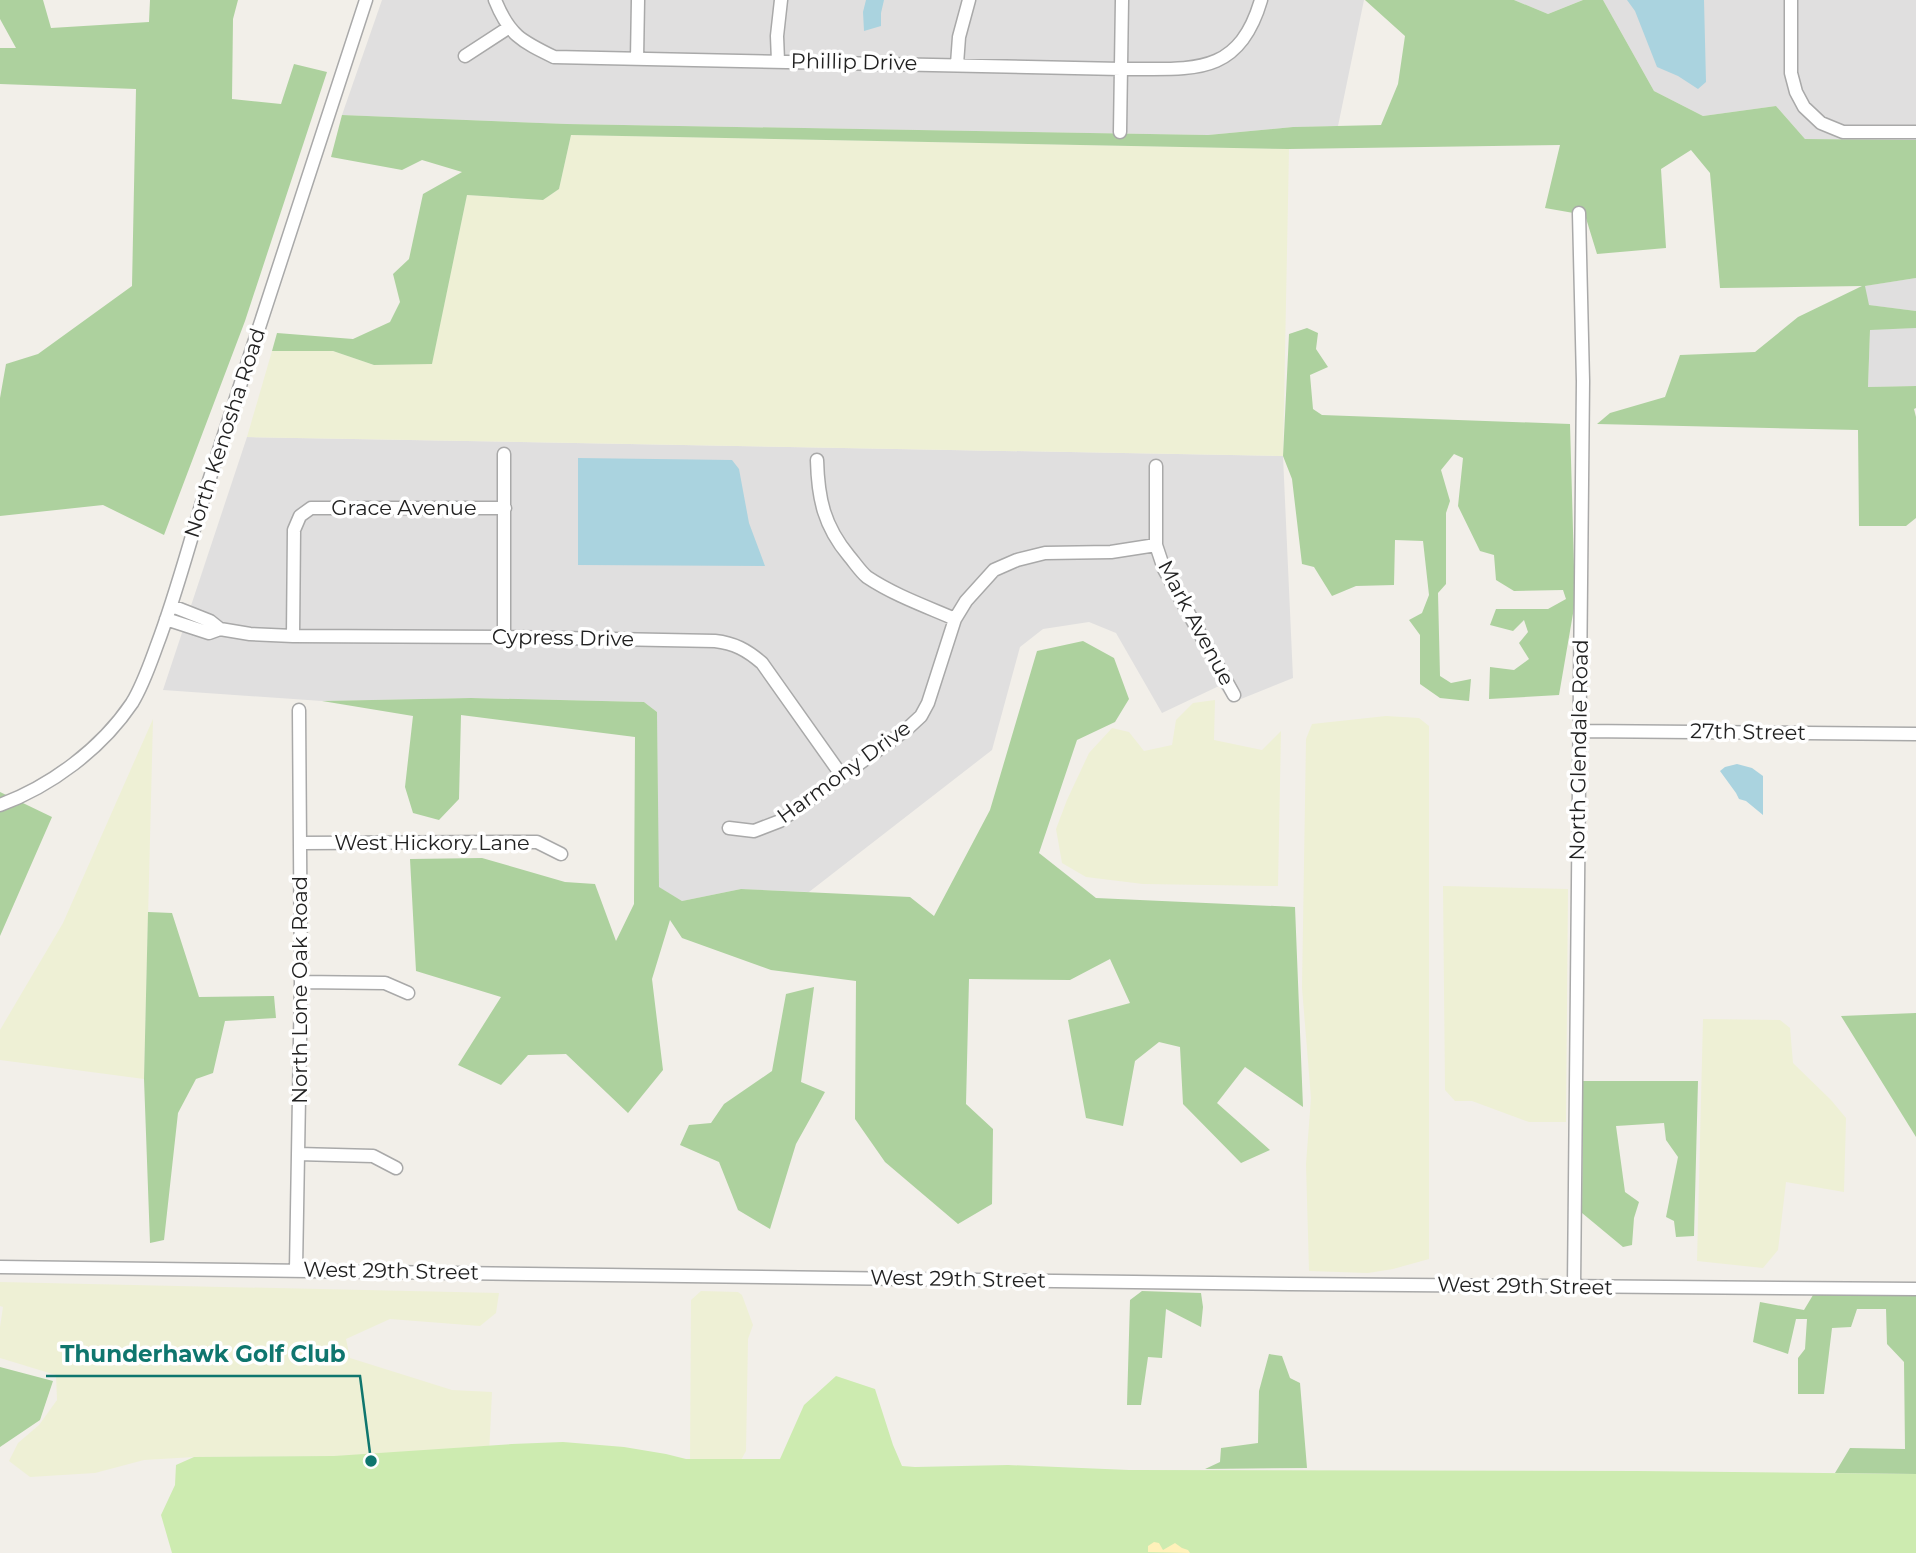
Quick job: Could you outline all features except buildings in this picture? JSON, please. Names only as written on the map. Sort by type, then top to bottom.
[{"type":"street","name":"North Kenosha Road","points":[[0,805],[41,787],[93,748],[141,687],[172,606],[199,513],[366,0]]},
{"type":"street","points":[[466,56],[508,28],[495,0]]},
{"type":"street","points":[[637,59],[638,0]]},
{"type":"street","points":[[778,61],[777,36],[781,0]]},
{"type":"street","points":[[957,64],[959,37],[969,0]]},
{"type":"street","points":[[1119,132],[1122,0]]},
{"type":"street","name":"Phillip Drive","points":[[508,28],[521,39],[554,57],[1121,69],[1186,68],[1209,65],[1230,54],[1248,35],[1262,0]]},
{"type":"street","points":[[1791,0],[1791,73],[1796,92],[1804,107],[1821,123],[1843,132],[1916,132]]},
{"type":"street","name":"North Glendale Road","points":[[1574,1286],[1583,381],[1579,213]]},
{"type":"street","points":[[504,454],[504,637]]},
{"type":"street","points":[[817,460],[818,491],[826,519],[840,545],[864,575],[892,592],[955,619]]},
{"type":"street","name":"Mark Avenue","points":[[1156,466],[1156,545],[1164,569],[1234,695]]},
{"type":"street","name":"Grace Avenue","points":[[293,636],[294,530],[300,516],[311,508],[505,508]]},
{"type":"street","name":"Harmony Drive","points":[[729,828],[754,831],[780,821],[921,716],[933,690],[955,619],[966,601],[994,570],[1017,559],[1045,553],[1111,552],[1156,545]]},
{"type":"street","name":"Cypress Drive","points":[[172,606],[210,621],[220,629],[250,634],[715,640],[730,643],[747,650],[762,663],[842,776]]},
{"type":"street","name":"Cypress Drive","points":[[166,620],[209,633],[220,629]]},
{"type":"street","name":"North Lone Oak Road","points":[[296,1269],[301,982],[299,710]]},
{"type":"street","name":"27th Street","points":[[1580,730],[1916,734]]},
{"type":"street","name":"West Hickory Lane","points":[[301,843],[537,842],[561,854]]},
{"type":"street","points":[[301,982],[385,983],[408,993]]},
{"type":"street","points":[[298,1154],[373,1156],[396,1168]]},
{"type":"street","name":"West 29th Street","points":[[0,1267],[1916,1289]]},
{"type":"shaded area","points":[[382,0],[1364,0],[1338,126],[1293,127],[1208,135],[567,124],[342,115]]},
{"type":"shaded area","points":[[1514,0],[1583,0],[1548,14]]},
{"type":"shaded area","points":[[1603,0],[1916,0],[1916,140],[1805,139],[1776,106],[1703,116],[1654,91]]},
{"type":"shaded area","points":[[1916,278],[1916,311],[1868,305],[1864,286]]},
{"type":"shaded area","points":[[1916,328],[1916,386],[1868,387],[1870,329]]},
{"type":"shaded area","points":[[247,437],[1283,456],[1293,678],[1231,703],[1219,686],[1162,713],[1116,633],[1089,622],[1043,629],[1020,647],[992,750],[809,892],[741,889],[682,901],[658,887],[657,712],[644,702],[471,698],[322,701],[163,690]]},
{"type":"green space","points":[[0,0],[43,0],[51,28],[149,22],[150,0],[238,0],[233,19],[232,99],[281,104],[294,64],[327,72],[245,321],[164,535],[103,505],[0,516],[0,398],[6,364],[38,354],[132,286],[136,89],[0,84],[0,48],[16,48],[0,19]]},
{"type":"green space","points":[[1365,0],[1514,0],[1548,14],[1583,0],[1603,0],[1654,91],[1703,116],[1776,106],[1805,139],[1916,140],[1916,278],[1865,286],[1869,305],[1916,311],[1916,328],[1870,330],[1868,387],[1916,386],[1916,518],[1906,526],[1859,526],[1858,430],[1597,424],[1610,413],[1665,397],[1680,355],[1755,352],[1798,317],[1862,286],[1720,288],[1710,173],[1691,150],[1661,169],[1666,248],[1597,254],[1585,215],[1545,208],[1560,145],[1289,149],[571,135],[559,189],[543,200],[467,195],[432,364],[374,365],[333,351],[272,351],[277,333],[353,339],[390,322],[400,302],[393,274],[409,259],[423,194],[462,172],[422,160],[402,170],[331,157],[342,115],[567,124],[1208,135],[1293,127],[1381,125],[1398,84],[1405,36]]},
{"type":"green space","points":[[571,135],[1289,149],[1283,456],[247,437],[272,351],[333,351],[374,365],[432,363],[467,195],[543,200],[559,189]]},
{"type":"green space","points":[[1307,328],[1318,333],[1316,349],[1328,367],[1310,375],[1313,409],[1322,415],[1570,424],[1575,602],[1559,695],[1489,699],[1490,667],[1514,670],[1529,659],[1519,643],[1528,632],[1524,620],[1513,631],[1490,625],[1496,609],[1548,609],[1566,599],[1563,590],[1514,591],[1496,580],[1494,555],[1480,551],[1458,506],[1463,458],[1454,454],[1441,470],[1450,501],[1446,513],[1446,584],[1438,593],[1440,676],[1451,683],[1471,679],[1469,701],[1440,698],[1420,684],[1420,635],[1409,620],[1422,613],[1429,595],[1423,541],[1395,540],[1394,585],[1356,586],[1332,596],[1314,567],[1302,564],[1292,479],[1283,456],[1289,334]]},
{"type":"green space","points":[[1083,641],[1114,658],[1129,699],[1115,722],[1077,740],[1039,853],[1096,898],[1295,907],[1303,1107],[1245,1067],[1217,1103],[1270,1150],[1241,1163],[1183,1104],[1180,1047],[1159,1042],[1135,1061],[1123,1126],[1086,1118],[1068,1020],[1130,1003],[1110,959],[1070,980],[969,979],[966,1104],[993,1129],[992,1204],[958,1224],[885,1162],[855,1119],[856,981],[771,970],[682,938],[670,920],[652,979],[663,1070],[628,1113],[566,1054],[528,1055],[501,1085],[458,1065],[501,997],[416,971],[410,859],[482,858],[565,882],[595,884],[616,941],[634,904],[635,737],[461,715],[459,799],[439,820],[413,813],[405,787],[413,716],[322,701],[471,698],[644,702],[657,712],[659,887],[682,901],[741,889],[910,897],[934,916],[990,810],[1037,651]]},
{"type":"green space","points":[[1215,700],[1214,740],[1262,750],[1281,731],[1278,886],[1143,884],[1086,877],[1062,863],[1056,829],[1089,753],[1112,728],[1129,732],[1144,751],[1172,745],[1176,720],[1193,703]]},
{"type":"green space","points":[[1386,716],[1419,718],[1429,726],[1429,1259],[1368,1273],[1309,1271],[1306,1164],[1311,1098],[1302,988],[1306,739],[1312,724]]},
{"type":"green space","points":[[153,719],[144,1079],[0,1060],[0,1030],[63,923]]},
{"type":"green space","points":[[0,792],[52,817],[0,936]]},
{"type":"green space","points":[[1443,886],[1568,889],[1566,1122],[1529,1122],[1472,1101],[1455,1101],[1445,1090]]},
{"type":"green space","points":[[148,912],[172,913],[199,997],[274,996],[276,1018],[225,1021],[213,1073],[196,1079],[178,1113],[164,1240],[150,1243],[144,1079]]},
{"type":"green space","points":[[814,987],[801,1082],[825,1092],[796,1144],[770,1229],[738,1210],[719,1162],[680,1145],[689,1125],[711,1123],[724,1104],[772,1071],[786,994]]},
{"type":"green space","points":[[1916,1013],[1916,1137],[1841,1016]]},
{"type":"green space","points":[[1703,1019],[1780,1020],[1790,1028],[1793,1063],[1846,1118],[1844,1192],[1786,1182],[1778,1250],[1763,1268],[1697,1261]]},
{"type":"green space","points":[[1583,1081],[1698,1081],[1694,1236],[1676,1237],[1674,1221],[1666,1217],[1678,1157],[1666,1140],[1664,1123],[1616,1126],[1625,1192],[1639,1202],[1634,1218],[1632,1245],[1623,1247],[1582,1213]]},
{"type":"green space","points":[[0,1282],[499,1293],[496,1313],[480,1326],[390,1319],[346,1339],[350,1358],[452,1390],[492,1392],[489,1455],[194,1457],[144,1460],[95,1473],[30,1477],[9,1461],[18,1443],[39,1425],[57,1400],[56,1375],[0,1358],[3,1307],[0,1306]]},
{"type":"green space","points":[[701,1291],[738,1292],[742,1295],[753,1325],[748,1339],[746,1451],[741,1460],[690,1463],[691,1300]]},
{"type":"green space","points":[[1142,1291],[1201,1293],[1201,1327],[1166,1309],[1162,1358],[1148,1357],[1141,1405],[1127,1405],[1130,1300]]},
{"type":"green space","points":[[1813,1295],[1916,1295],[1916,1474],[1835,1473],[1850,1448],[1905,1449],[1904,1362],[1887,1344],[1886,1309],[1857,1309],[1851,1327],[1832,1328],[1824,1394],[1798,1394],[1798,1358],[1805,1349],[1807,1319],[1796,1319],[1788,1354],[1753,1342],[1760,1302],[1804,1310]]},
{"type":"green space","points":[[1269,1354],[1282,1356],[1290,1378],[1300,1383],[1307,1468],[1205,1469],[1220,1462],[1221,1448],[1258,1443],[1259,1391]]},
{"type":"green space","points":[[0,1367],[53,1381],[40,1420],[0,1447]]},
{"type":"green space","points":[[836,1376],[875,1389],[902,1466],[1008,1465],[1129,1470],[1916,1474],[1916,1553],[172,1553],[161,1515],[175,1485],[176,1465],[194,1457],[334,1456],[563,1442],[624,1447],[686,1459],[780,1459],[804,1405]]},
{"type":"sand","points":[[1154,1542],[1159,1543],[1163,1550],[1175,1543],[1190,1553],[1148,1552],[1148,1546]]},
{"type":"water","points":[[866,0],[884,0],[881,26],[864,31],[863,12]]},
{"type":"water","points":[[1627,0],[1704,0],[1706,82],[1698,89],[1657,67],[1635,11]]},
{"type":"water","points":[[578,458],[732,460],[739,469],[749,523],[765,566],[578,565]]},
{"type":"water","points":[[1737,764],[1752,768],[1763,776],[1763,815],[1746,801],[1739,799],[1720,771]]},
{"type":"place","name":"Thunderhawk Golf Club","points":[[371,1461]]}]
